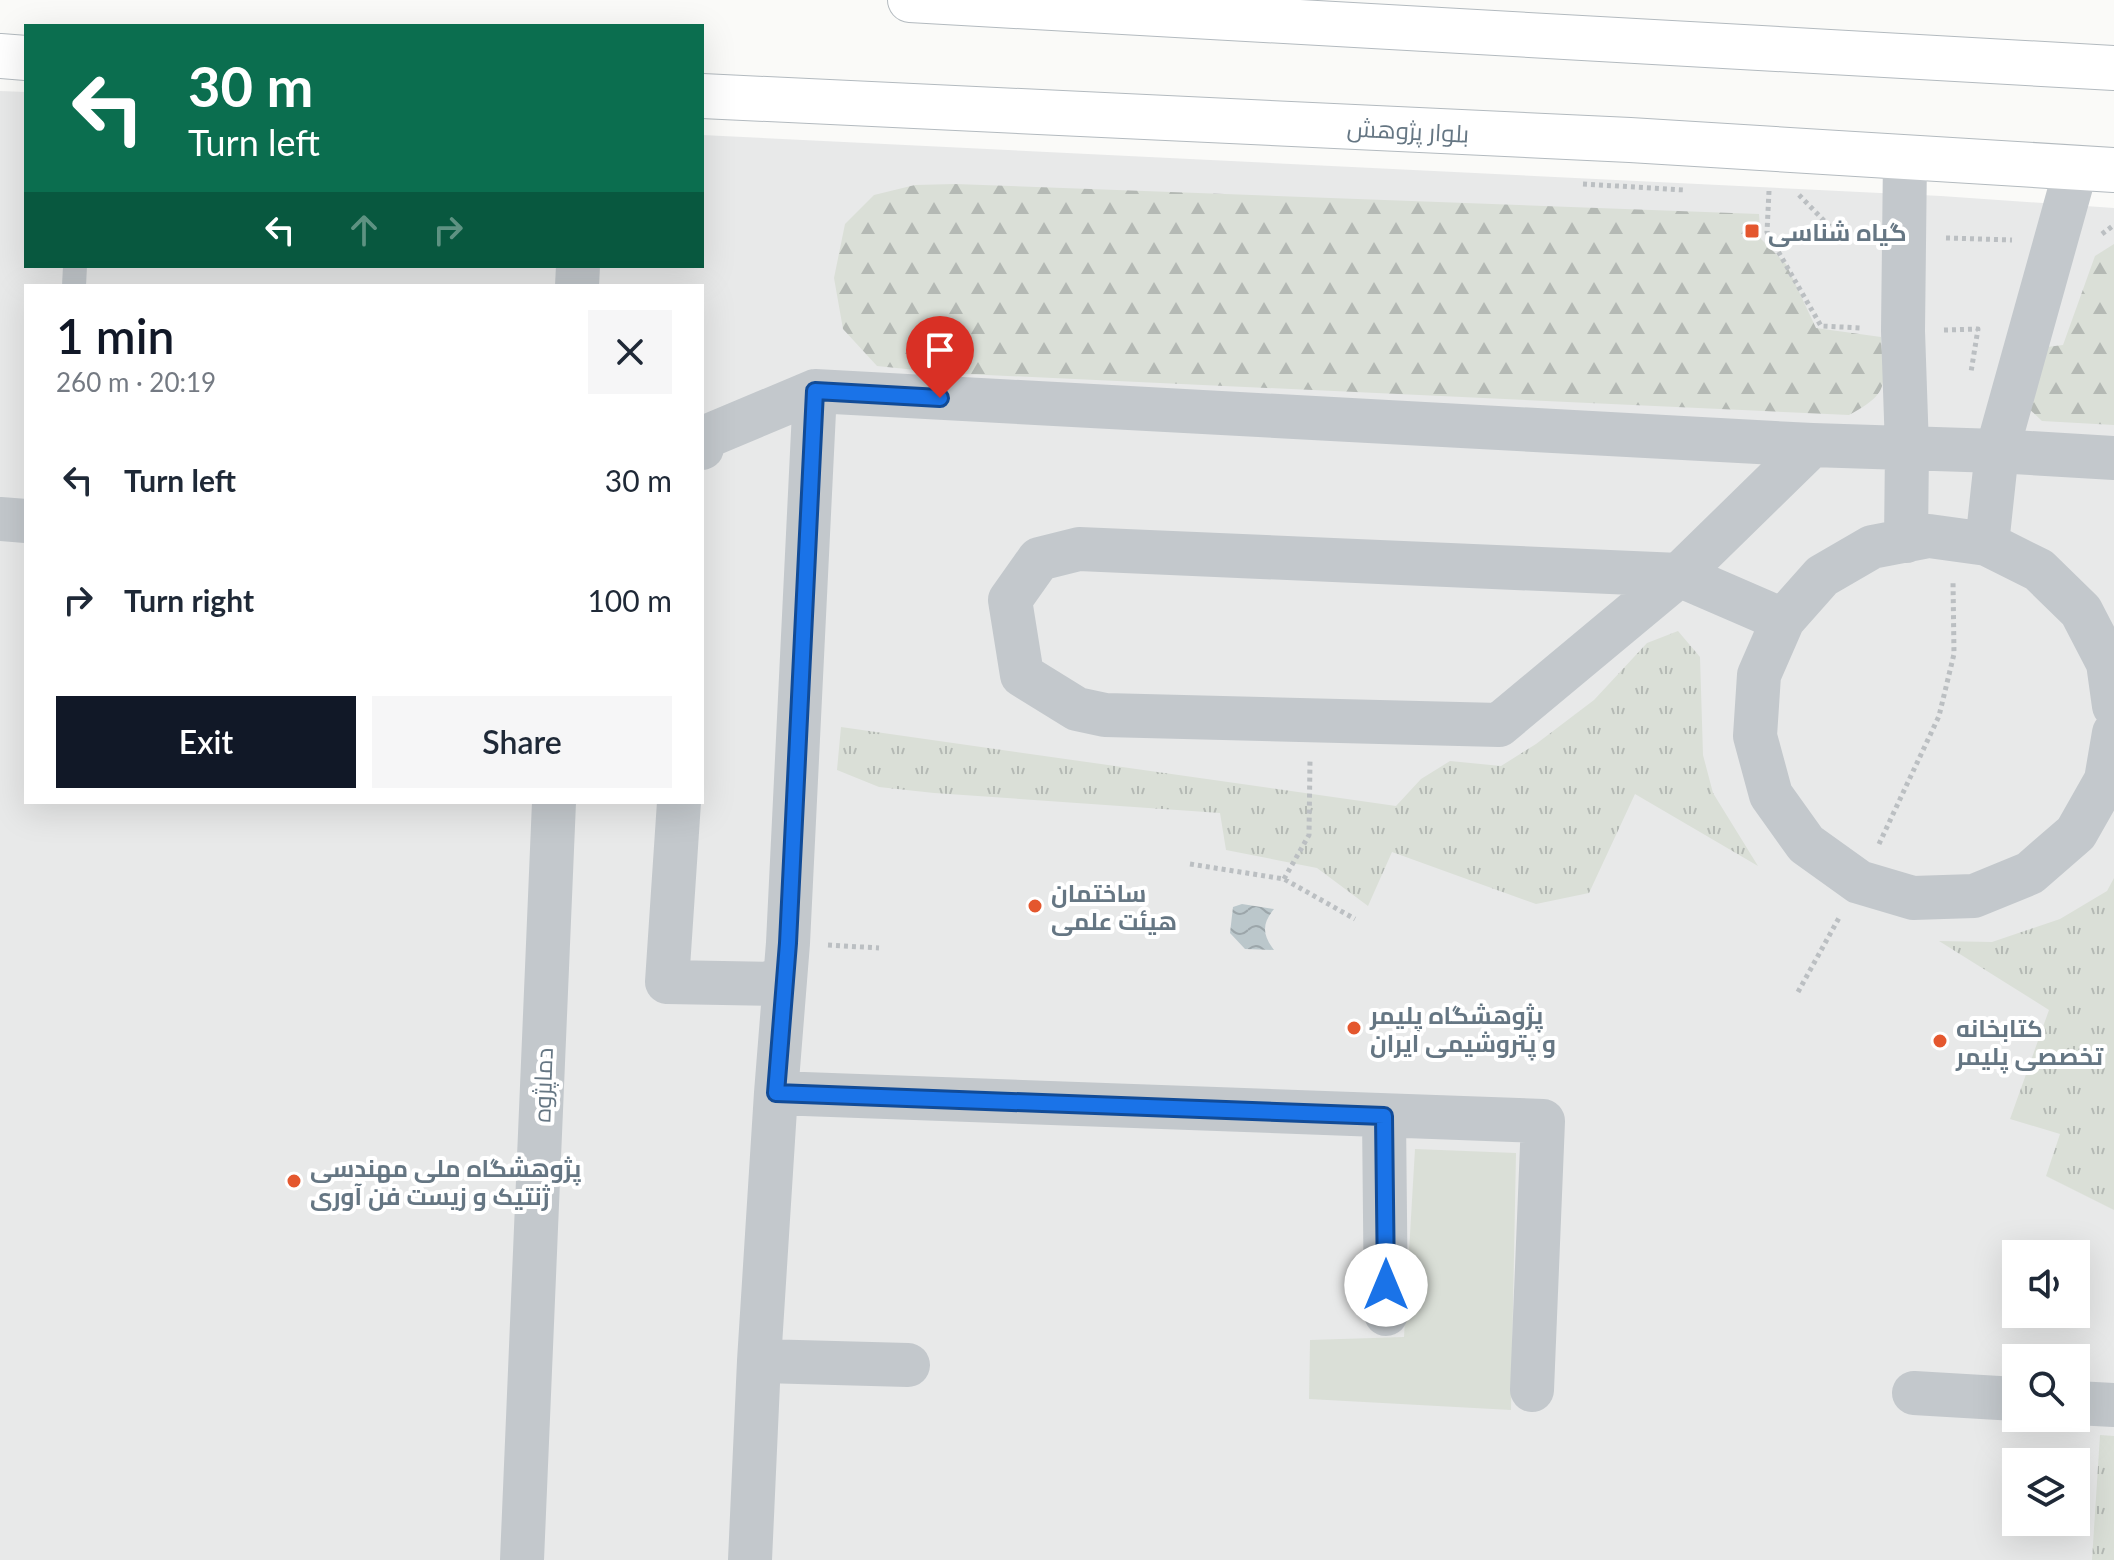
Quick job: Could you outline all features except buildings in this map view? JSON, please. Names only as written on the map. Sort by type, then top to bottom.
[{"type":"street","points":[[910,0],[2114,68]]},
{"type":"street","name":"بلوار پژوهش","points":[[704,96],[1630,140],[2095,169]]},
{"type":"street","points":[[1905,158],[1903,331],[1906,541]]},
{"type":"street","points":[[1971,542],[2041,302],[2095,169]]},
{"type":"street","points":[[704,438],[815,391],[1812,445],[2114,458]]},
{"type":"street","points":[[750,1560],[815,391]]},
{"type":"street","points":[[1783,620],[1679,575],[1079,549],[1039,559],[1010,600],[1022,675],[1077,709],[1105,715],[1499,725],[1679,575],[1812,445]]},
{"type":"street","points":[[0,519],[24,521]]},
{"type":"street","points":[[2114,706],[2108,663],[2081,611],[2039,570],[1971,542],[1929,536],[1872,547],[1822,576],[1783,620],[1759,675],[1755,736],[1771,795],[1806,844],[1859,882],[1913,898],[1974,896],[2030,873],[2076,833],[2106,780],[2114,733]]},
{"type":"street","name":"دماپژوه","points":[[522,1560],[554,804]]},
{"type":"street","points":[[679,804],[667,982],[784,984]]},
{"type":"street","points":[[776,1093],[1543,1121],[1532,1390]]},
{"type":"street","points":[[1384,1116],[1386,1314]]},
{"type":"street","points":[[759,1361],[908,1365]]},
{"type":"street","points":[[1914,1393],[2002,1398]]},
{"type":"street","points":[[2090,1404],[2114,1405]]},
{"type":"path","points":[[1772,151],[1767,232],[1821,326],[1903,331],[1978,329],[1971,375]]},
{"type":"path","points":[[1798,992],[1859,882],[1939,716],[1954,654],[1971,542]]},
{"type":"path","points":[[1284,879],[1309,835],[1311,751]]},
{"type":"path","points":[[1190,864],[1284,879],[1355,919]]},
{"type":"shaded area","name":"پژوهشگاه پلیمر و پتروشیمی ایران","points":[[0,91],[24,92],[24,268],[704,268],[704,135],[1941,196],[2114,208],[2114,1560],[0,1560]]},
{"type":"green space","points":[[915,185],[1759,214],[1761,239],[1786,264],[1816,328],[1881,337],[1883,384],[1873,399],[1849,415],[945,373],[877,366],[843,329],[834,278],[845,224],[874,195]]},
{"type":"green space","points":[[2114,244],[2114,425],[2042,421],[2025,405],[2039,348],[2063,345],[2095,256]]},
{"type":"green space","points":[[1678,631],[1700,657],[1703,755],[1713,793],[1758,866],[1635,794],[1589,893],[1536,904],[1392,852],[1368,906],[1317,868],[1226,850],[1220,813],[879,787],[837,770],[841,727],[1396,806],[1421,779],[1450,761],[1501,766],[1594,700],[1647,643]]},
{"type":"green space","points":[[2114,878],[2114,1210],[2046,1176],[2060,1134],[2010,1119],[2049,1010],[1939,941],[1992,942],[2060,919],[2107,891]]},
{"type":"green space","points":[[1415,1149],[1516,1153],[1511,1410],[1309,1399],[1310,1340],[1404,1337]]},
{"type":"green space","points":[[2100,1435],[2114,1436],[2114,1560],[2092,1560]]},
{"type":"water","points":[[1242,904],[1274,909],[1265,929],[1274,950],[1245,949],[1230,933],[1233,907]]},
{"type":"place","name":"گیاه شناسی","points":[[1752,231]]},
{"type":"place","name":"ساختمان هیئت علمی","points":[[1035,906]]},
{"type":"place","name":"پژوهشگاه پلیمر و پتروشیمی ایران","points":[[1354,1028]]},
{"type":"place","name":"کتابخانه تخصصی پلیمر","points":[[1940,1041]]},
{"type":"place","name":"پژوهشگاه ملی مهندسی ژنتیک و زیست فن آوری","points":[[294,1181]]},
{"type":"route","points":[[940,398],[815,391],[788,943],[776,1093],[1384,1116],[1386,1285]]}]
